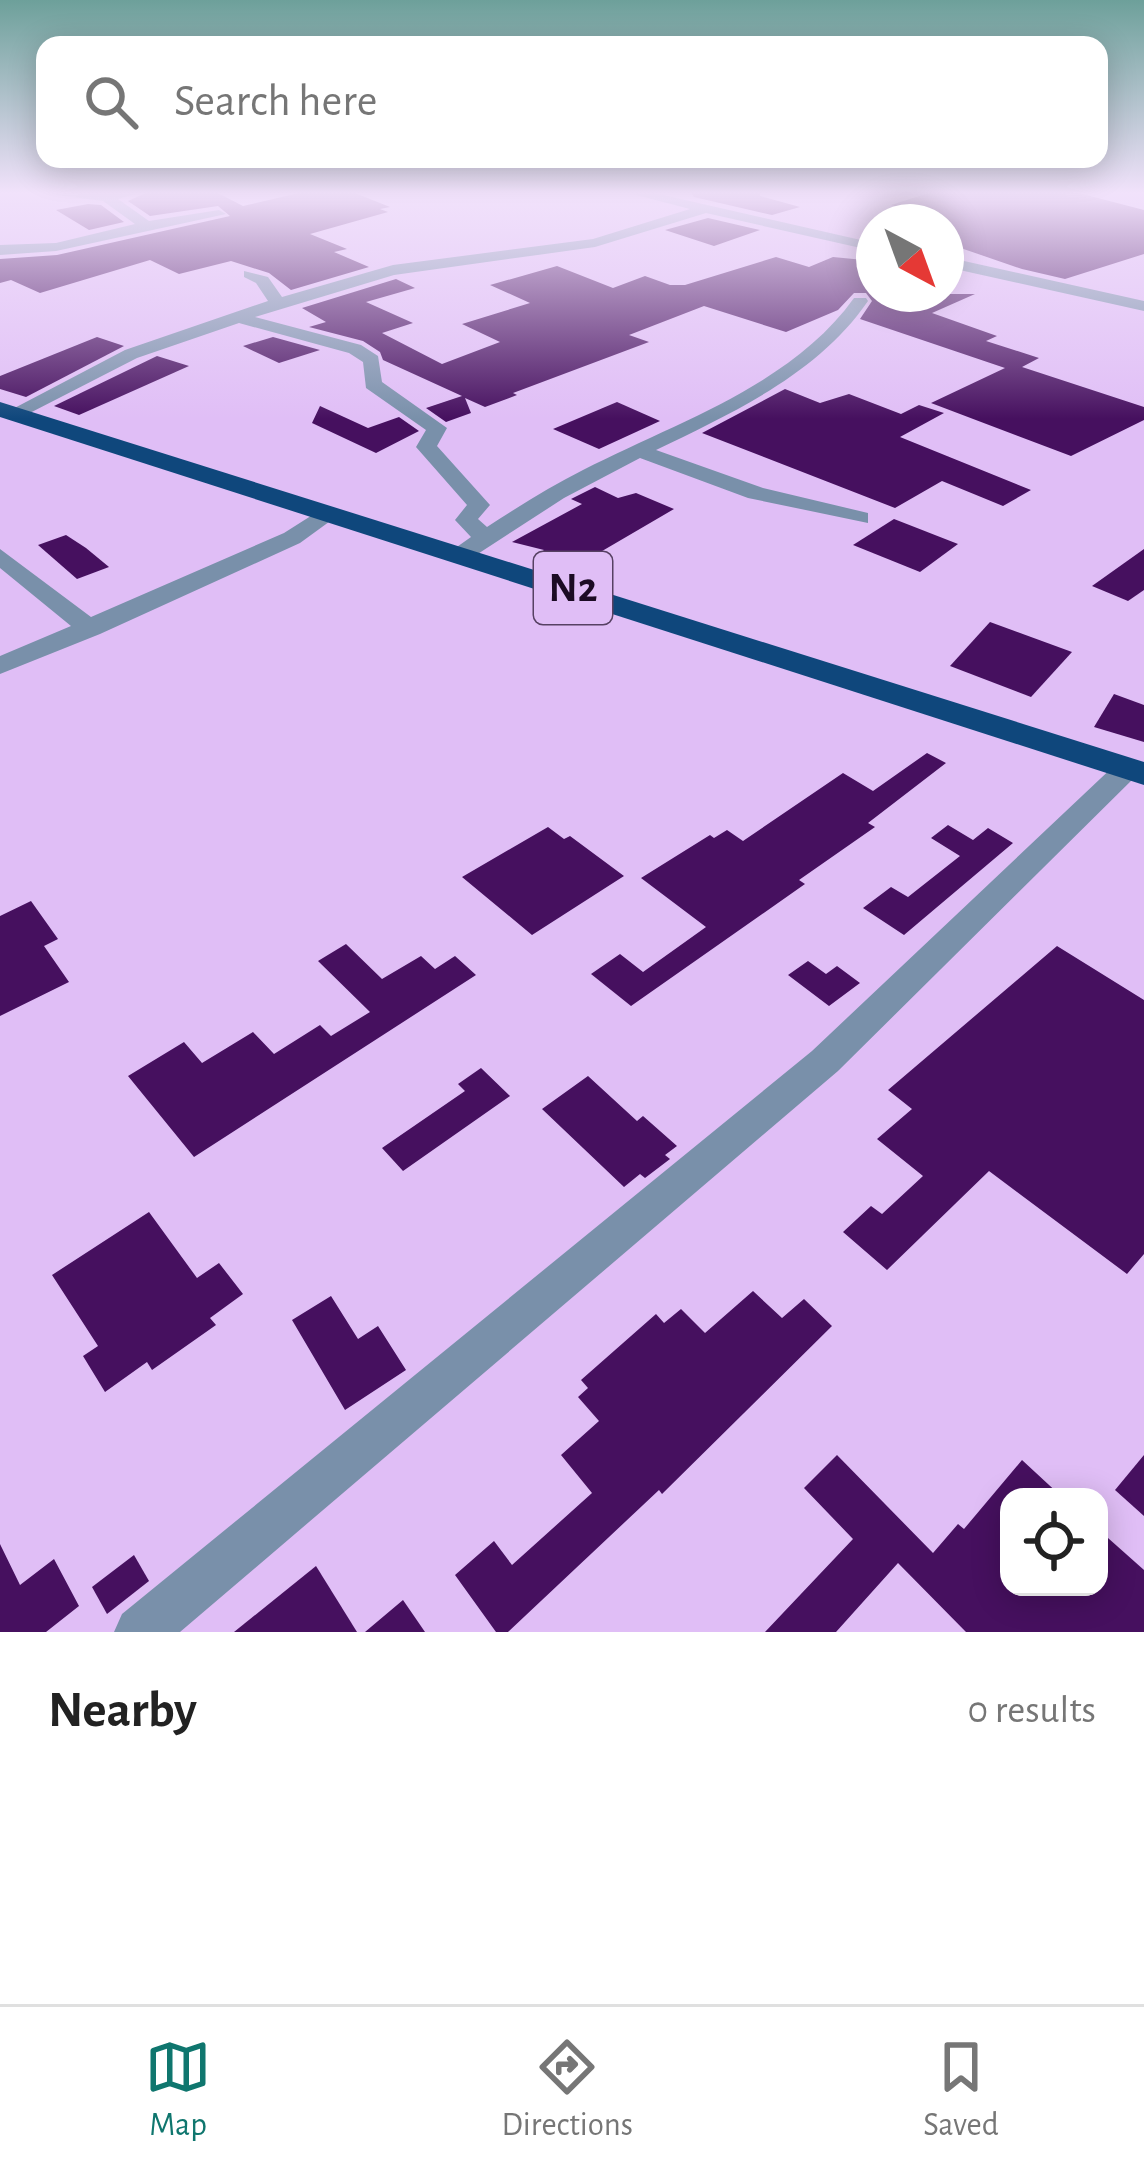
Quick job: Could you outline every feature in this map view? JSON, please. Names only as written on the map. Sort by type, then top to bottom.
[{"type":"highway","name":"N2","points":[[8,411],[325,514],[474,546],[1136,771]]},
{"type":"street","points":[[8,411],[131,354],[279,304],[414,267]]},
{"type":"street","points":[[969,267],[1144,306]]},
{"type":"street","points":[[250,274],[262,280],[279,304]]},
{"type":"street","points":[[241,318],[355,349],[373,360],[373,384],[437,428],[426,447],[479,505],[466,520],[474,546],[590,474],[671,439],[797,364],[856,310]]},
{"type":"street","points":[[641,452],[756,493],[860,518]]},
{"type":"street","points":[[0,666],[292,538],[325,514]]},
{"type":"street","points":[[2,560],[91,629]]},
{"type":"street","points":[[140,1632],[825,1061],[1136,771]]},
{"type":"building","points":[[0,267],[126,267],[40,293],[11,280],[0,283]]},
{"type":"building","points":[[165,267],[206,267],[179,274]]},
{"type":"building","points":[[251,267],[368,267],[291,290],[269,273]]},
{"type":"building","points":[[560,267],[613,288],[645,276],[670,285],[743,267],[856,267],[856,293],[838,310],[786,332],[704,306],[629,335],[649,342],[513,393],[517,395],[485,407],[465,398],[471,413],[446,422],[426,408],[462,396],[383,360],[380,352],[363,341],[309,327],[326,322],[302,308],[396,279],[415,288],[366,302],[413,323],[382,333],[442,364],[500,342],[462,324],[530,303],[490,285]]},
{"type":"building","points":[[1017,267],[1102,267],[1065,279],[1022,269]]},
{"type":"building","points":[[865,312],[934,312],[997,336],[986,341],[1039,358],[1022,367],[1144,407],[1144,420],[1071,456],[931,403],[1005,368],[860,319]]},
{"type":"building","points":[[97,337],[124,346],[26,397],[0,389],[0,376]]},
{"type":"building","points":[[273,337],[320,350],[279,363],[243,346]]},
{"type":"building","points":[[157,356],[189,366],[79,415],[54,406]]},
{"type":"building","points":[[785,389],[820,403],[849,394],[901,414],[919,405],[944,413],[900,437],[1031,490],[1003,506],[942,481],[895,508],[702,433]]},
{"type":"building","points":[[617,402],[660,421],[599,449],[553,429]]},
{"type":"building","points":[[320,406],[368,428],[399,417],[419,431],[376,453],[312,423]]},
{"type":"building","points":[[595,487],[618,498],[636,493],[674,509],[597,554],[610,557],[593,574],[535,558],[544,550],[512,542],[582,504],[571,499]]},
{"type":"building","points":[[894,519],[958,544],[920,572],[853,545]]},
{"type":"building","points":[[66,535],[109,567],[77,579],[38,545]]},
{"type":"building","points":[[1144,549],[1144,590],[1128,601],[1092,586]]},
{"type":"building","points":[[990,622],[1072,652],[1031,697],[950,666]]},
{"type":"building","points":[[1114,694],[1144,705],[1144,742],[1094,727]]},
{"type":"building","points":[[927,753],[946,763],[868,823],[875,827],[799,880],[805,884],[631,1006],[591,974],[620,954],[643,972],[706,927],[641,878],[710,835],[714,838],[727,830],[743,841],[843,773],[873,791]]},
{"type":"building","points":[[948,825],[973,840],[988,828],[1013,843],[904,935],[863,908],[891,887],[908,897],[960,856],[931,838]]},
{"type":"building","points":[[548,827],[564,839],[570,836],[624,876],[532,935],[462,877]]},
{"type":"building","points":[[31,901],[58,939],[44,946],[69,982],[0,1016],[0,916]]},
{"type":"building","points":[[346,944],[382,979],[421,956],[435,969],[455,956],[476,975],[194,1157],[128,1076],[184,1042],[202,1063],[253,1032],[274,1054],[320,1025],[331,1036],[370,1012],[318,961]]},
{"type":"building","points":[[1057,946],[1144,1000],[1144,1254],[1127,1274],[989,1171],[887,1270],[843,1232],[871,1206],[882,1214],[923,1176],[877,1139],[912,1109],[888,1090]]},
{"type":"building","points":[[808,961],[826,974],[837,966],[860,983],[829,1006],[788,975]]},
{"type":"building","points":[[481,1068],[510,1096],[403,1171],[382,1148],[465,1091],[458,1084]]},
{"type":"building","points":[[588,1076],[637,1121],[643,1116],[677,1146],[665,1155],[670,1159],[645,1178],[640,1174],[624,1187],[542,1109]]},
{"type":"building","points":[[149,1212],[197,1278],[219,1263],[243,1294],[210,1318],[216,1325],[152,1370],[147,1362],[105,1392],[83,1356],[98,1346],[52,1275]]},
{"type":"building","points":[[753,1291],[782,1318],[804,1299],[832,1326],[662,1494],[659,1490],[508,1632],[496,1632],[455,1575],[494,1541],[512,1565],[592,1493],[561,1455],[599,1421],[578,1397],[588,1388],[581,1380],[656,1314],[664,1323],[681,1309],[705,1333]]},
{"type":"building","points":[[331,1296],[358,1339],[378,1326],[406,1370],[345,1410],[292,1320]]},
{"type":"building","points":[[837,1455],[933,1553],[958,1524],[964,1529],[1022,1460],[1052,1488],[1000,1488],[1000,1596],[1108,1596],[1108,1538],[1144,1570],[1144,1632],[966,1632],[898,1563],[836,1632],[765,1632],[853,1539],[804,1488]]},
{"type":"building","points":[[1144,1455],[1144,1516],[1115,1490]]},
{"type":"building","points":[[0,1544],[20,1585],[54,1559],[79,1606],[46,1632],[0,1632]]},
{"type":"building","points":[[134,1555],[149,1581],[107,1614],[92,1587]]},
{"type":"building","points":[[316,1566],[357,1632],[234,1632]]},
{"type":"building","points":[[403,1600],[425,1632],[365,1632]]}]
